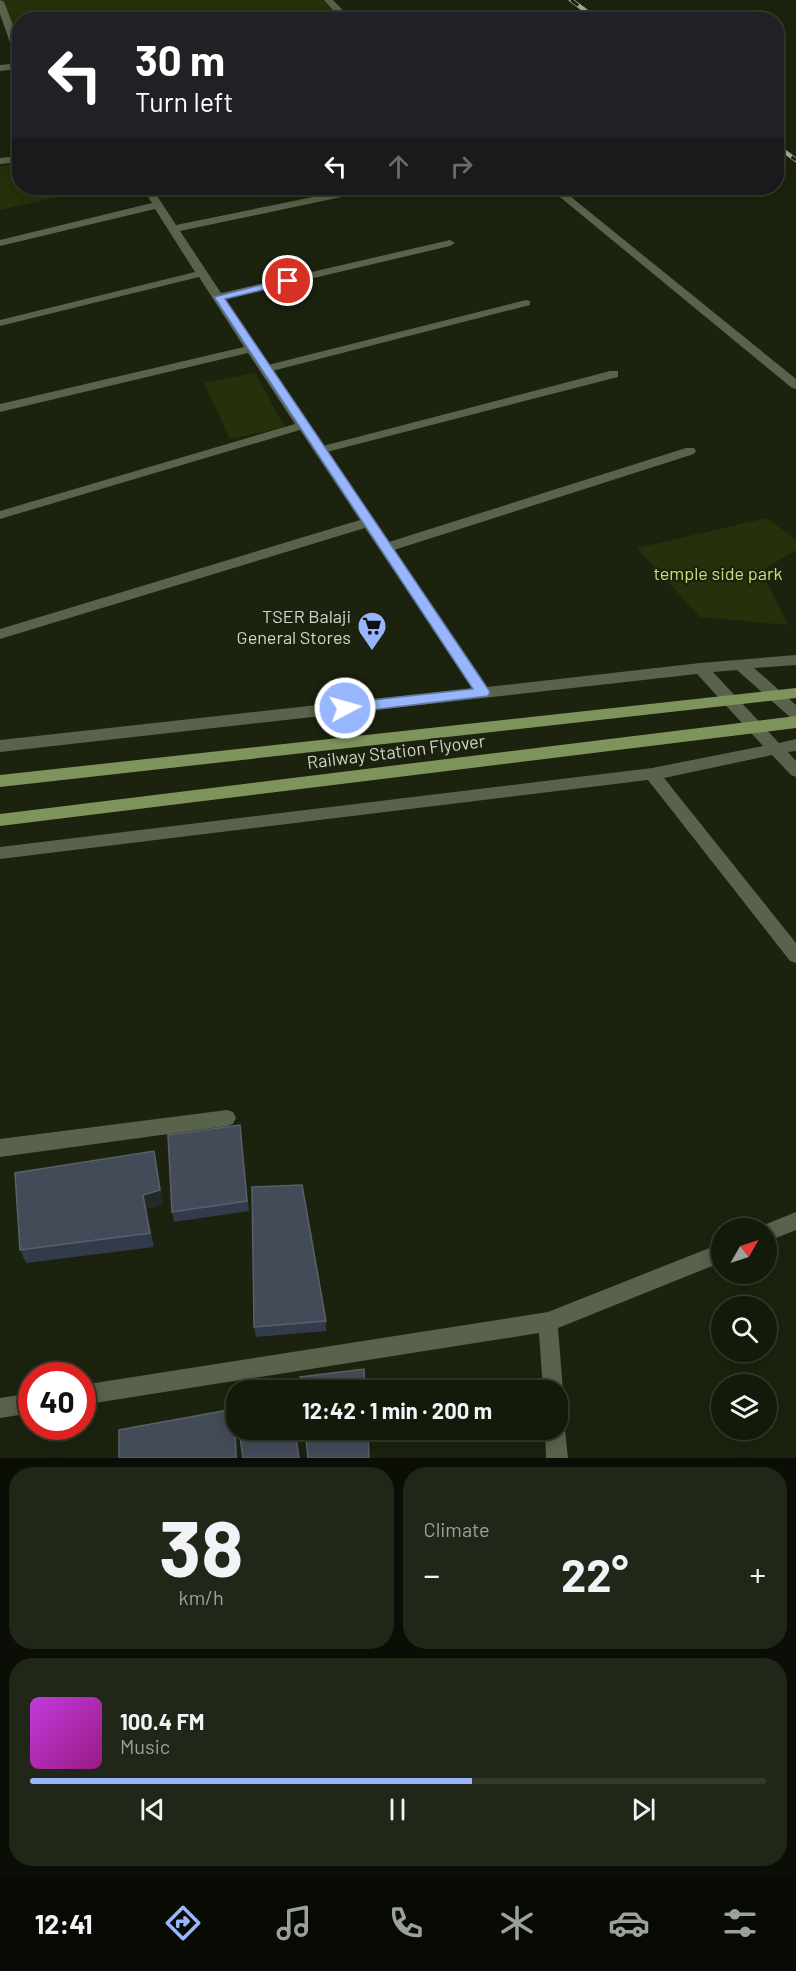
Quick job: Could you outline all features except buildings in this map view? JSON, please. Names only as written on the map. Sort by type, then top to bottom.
[{"type":"main road","name":"Railway Station Flyover","points":[[0,781],[796,693]]},
{"type":"main road","name":"Railway Station Flyover","points":[[0,820],[796,722]]},
{"type":"street","points":[[328,0],[340,12]]},
{"type":"street","points":[[0,2],[12,35]]},
{"type":"street","points":[[151,195],[251,349],[267,369],[483,692]]},
{"type":"street","points":[[172,229],[336,195]]},
{"type":"street","points":[[563,195],[796,385]]},
{"type":"street","points":[[0,243],[158,206]]},
{"type":"street","points":[[219,297],[450,243]]},
{"type":"street","points":[[0,322],[202,273]]},
{"type":"street","points":[[267,369],[526,303]]},
{"type":"street","points":[[0,408],[251,349]]},
{"type":"street","points":[[321,450],[614,374]]},
{"type":"street","points":[[0,515],[304,425]]},
{"type":"street","points":[[386,548],[690,452]]},
{"type":"street","points":[[0,634],[370,522]]},
{"type":"street","points":[[0,746],[700,668],[796,660]]},
{"type":"street","points":[[740,664],[796,714]]},
{"type":"street","points":[[700,668],[796,771]]},
{"type":"street","points":[[0,853],[652,774],[796,745]]},
{"type":"street","points":[[652,774],[796,956]]},
{"type":"street","points":[[0,1148],[227,1118]]},
{"type":"street","points":[[777,1229],[796,1221]]},
{"type":"street","points":[[96,1393],[548,1322],[711,1256]]},
{"type":"street","points":[[548,1322],[552,1380]]},
{"type":"street","points":[[0,1408],[18,1405]]},
{"type":"street","points":[[556,1440],[557,1458]]},
{"type":"green space","points":[[0,0],[324,0],[339,12],[12,12],[12,36]]},
{"type":"green space","points":[[12,165],[12,195],[68,195],[0,210],[0,166]]},
{"type":"green space","points":[[255,373],[285,427],[230,439],[204,383]]},
{"type":"green space","name":"temple side park","points":[[767,518],[796,540],[796,550],[761,571],[788,625],[700,617],[637,548]]},
{"type":"railway","points":[[571,0],[587,12]]},
{"type":"railway","points":[[784,151],[796,160]]},
{"type":"place","name":"TSER Balaji General Stores","points":[[372,652]]},
{"type":"route","points":[[288,281],[219,297],[251,349],[267,369],[483,692],[345,708]]}]
